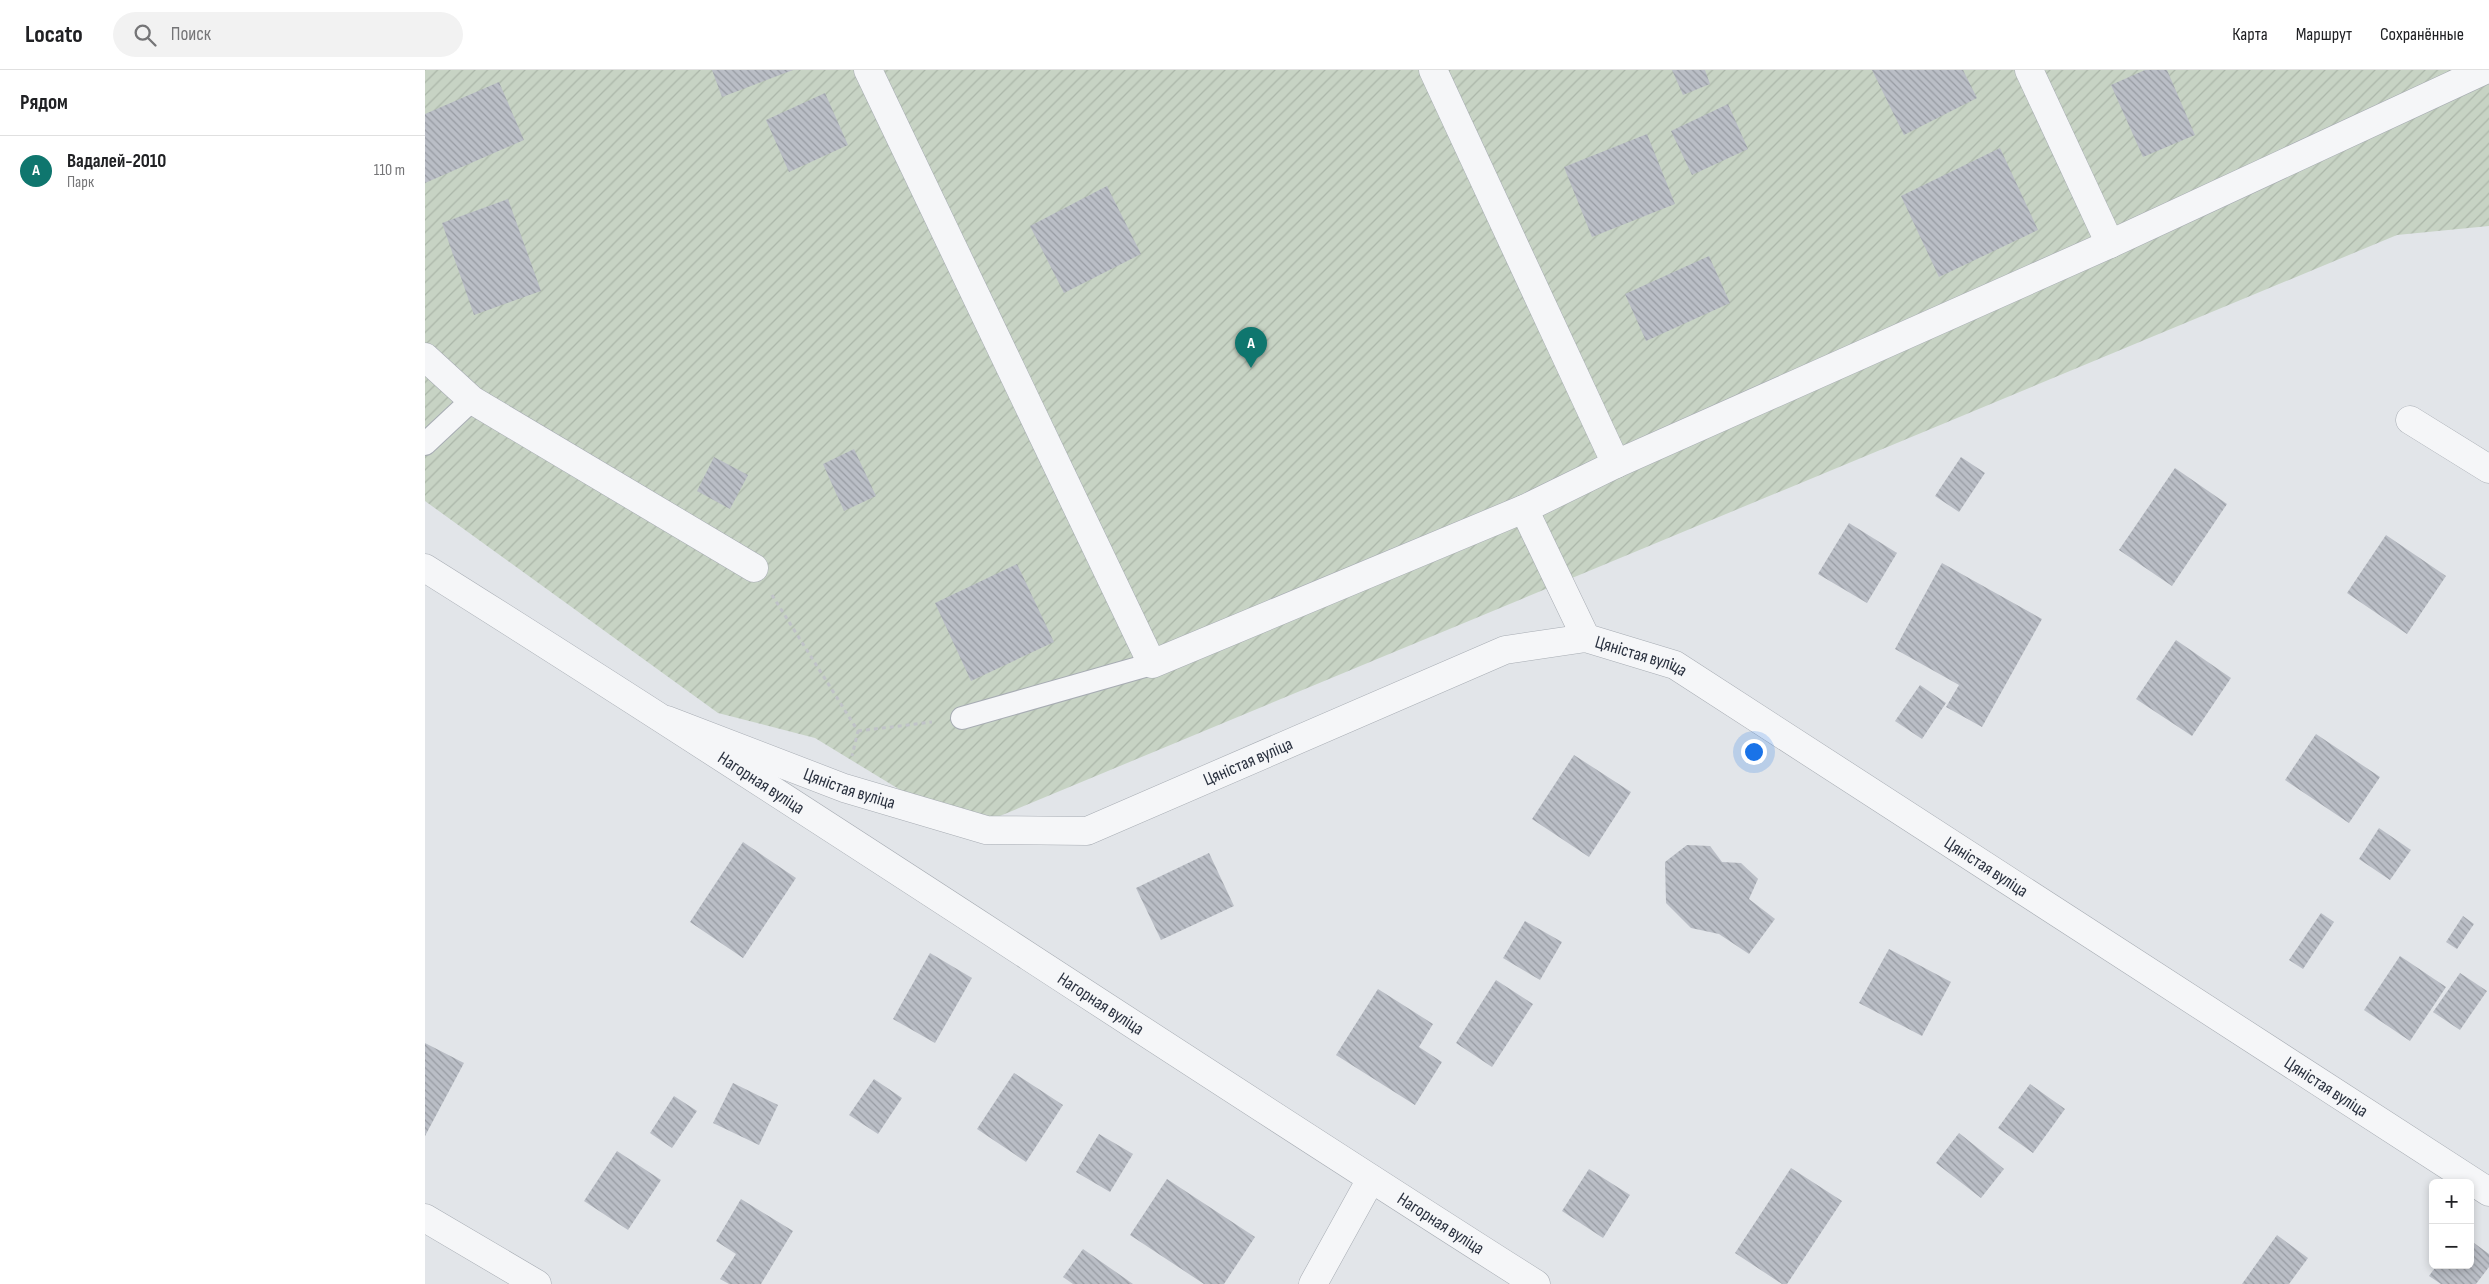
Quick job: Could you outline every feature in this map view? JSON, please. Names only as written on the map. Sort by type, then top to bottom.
[{"type":"street","points":[[868,70],[1152,664],[1524,509],[1616,464],[2110,244],[2485,70]]},
{"type":"street","points":[[1433,70],[1616,464]]},
{"type":"street","points":[[2029,70],[2110,244]]},
{"type":"street","points":[[425,357],[472,400],[754,568]]},
{"type":"street","points":[[2410,420],[2489,469]]},
{"type":"street","points":[[1524,509],[1586,638]]},
{"type":"street","points":[[425,568],[667,720]]},
{"type":"street","name":"Цяністая вуліца","points":[[667,720],[844,788],[986,830],[1087,831],[1505,650],[1586,638],[1675,665],[2489,1192]]},
{"type":"street","name":"Нагорная вуліца","points":[[667,720],[1371,1179],[1536,1284]]},
{"type":"street","points":[[1313,1284],[1371,1179]]},
{"type":"street","points":[[425,1218],[537,1284]]},
{"type":"lane","points":[[425,444],[472,400]]},
{"type":"lane","points":[[962,718],[1152,664]]},
{"type":"path","points":[[754,568],[858,731],[962,718]]},
{"type":"green space","points":[[425,70],[2489,70],[2489,226],[2397,235],[966,830],[815,738],[718,713],[425,501]]},
{"type":"building","points":[[712,70],[793,70],[722,97]]},
{"type":"building","points":[[1672,70],[1705,70],[1710,84],[1683,95]]},
{"type":"building","points":[[1872,70],[1963,70],[1977,98],[1904,135]]},
{"type":"building","points":[[2145,70],[2167,70],[2195,135],[2143,157],[2111,85]]},
{"type":"building","points":[[499,82],[524,140],[425,183],[425,114]]},
{"type":"building","points":[[825,93],[848,145],[789,172],[766,120]]},
{"type":"building","points":[[1728,104],[1748,149],[1692,175],[1671,131]]},
{"type":"building","points":[[1647,134],[1675,204],[1592,237],[1564,167]]},
{"type":"building","points":[[2000,148],[2038,230],[1939,277],[1901,196]]},
{"type":"building","points":[[1107,186],[1141,254],[1064,293],[1030,226]]},
{"type":"building","points":[[508,199],[541,291],[474,315],[442,223]]},
{"type":"building","points":[[1709,256],[1730,303],[1646,341],[1625,294]]},
{"type":"building","points":[[854,449],[876,496],[844,511],[823,464]]},
{"type":"building","points":[[714,457],[748,475],[730,509],[697,491]]},
{"type":"building","points":[[1961,457],[1985,473],[1959,512],[1935,496]]},
{"type":"building","points":[[2175,468],[2227,504],[2172,586],[2119,550]]},
{"type":"building","points":[[1849,523],[1897,553],[1867,603],[1818,574]]},
{"type":"building","points":[[2386,535],[2446,576],[2407,634],[2347,593]]},
{"type":"building","points":[[1942,563],[2042,619],[1982,727],[1946,707],[1959,685],[1895,649]]},
{"type":"building","points":[[1017,564],[1054,642],[971,681],[935,603]]},
{"type":"building","points":[[2176,640],[2231,678],[2192,736],[2136,699]]},
{"type":"building","points":[[1920,685],[1946,703],[1922,739],[1895,721]]},
{"type":"building","points":[[2316,734],[2380,777],[2349,823],[2285,780]]},
{"type":"building","points":[[1574,755],[1631,792],[1589,857],[1532,819]]},
{"type":"building","points":[[2379,828],[2411,850],[2390,880],[2359,859]]},
{"type":"building","points":[[743,842],[796,878],[743,958],[690,922]]},
{"type":"building","points":[[1687,845],[1710,846],[1722,862],[1741,863],[1758,879],[1749,899],[1775,919],[1749,954],[1719,934],[1691,928],[1666,903],[1665,862]]},
{"type":"building","points":[[1209,853],[1234,906],[1161,940],[1136,888]]},
{"type":"building","points":[[2321,913],[2334,922],[2303,969],[2289,960]]},
{"type":"building","points":[[2463,916],[2474,924],[2457,949],[2446,942]]},
{"type":"building","points":[[1525,921],[1562,942],[1540,980],[1503,958]]},
{"type":"building","points":[[1889,949],[1951,982],[1922,1036],[1859,1003]]},
{"type":"building","points":[[930,953],[972,978],[935,1043],[893,1019]]},
{"type":"building","points":[[2400,956],[2446,987],[2410,1041],[2364,1010]]},
{"type":"building","points":[[2460,973],[2487,991],[2460,1030],[2433,1012]]},
{"type":"building","points":[[1496,980],[1533,1004],[1492,1067],[1456,1043]]},
{"type":"building","points":[[1378,989],[1433,1024],[1419,1047],[1442,1062],[1415,1105],[1336,1055]]},
{"type":"building","points":[[425,1043],[464,1063],[425,1136]]},
{"type":"building","points":[[1014,1073],[1063,1105],[1026,1162],[977,1129]]},
{"type":"building","points":[[874,1079],[902,1098],[878,1134],[849,1115]]},
{"type":"building","points":[[733,1083],[778,1105],[759,1145],[713,1123]]},
{"type":"building","points":[[2030,1084],[2065,1109],[2033,1153],[1998,1128]]},
{"type":"building","points":[[674,1096],[697,1111],[672,1148],[650,1133]]},
{"type":"building","points":[[1959,1133],[2004,1169],[1981,1198],[1936,1163]]},
{"type":"building","points":[[1099,1134],[1133,1154],[1110,1192],[1076,1172]]},
{"type":"building","points":[[617,1151],[661,1180],[628,1230],[584,1201]]},
{"type":"building","points":[[1791,1168],[1842,1201],[1787,1284],[1782,1284],[1735,1253]]},
{"type":"building","points":[[1589,1169],[1630,1195],[1603,1238],[1562,1211]]},
{"type":"building","points":[[1167,1179],[1255,1237],[1224,1284],[1204,1284],[1130,1235]]},
{"type":"building","points":[[741,1199],[793,1231],[761,1284],[729,1284],[720,1279],[736,1254],[716,1241]]},
{"type":"building","points":[[2277,1235],[2308,1258],[2289,1284],[2242,1284]]},
{"type":"building","points":[[2474,1243],[2489,1254],[2489,1267],[2476,1284],[2441,1284],[2429,1276],[2434,1269],[2474,1269]]},
{"type":"building","points":[[1083,1249],[1133,1284],[1073,1284],[1063,1277]]},
{"type":"place","name":"Вадалей-2010","points":[[1251,368]]}]
